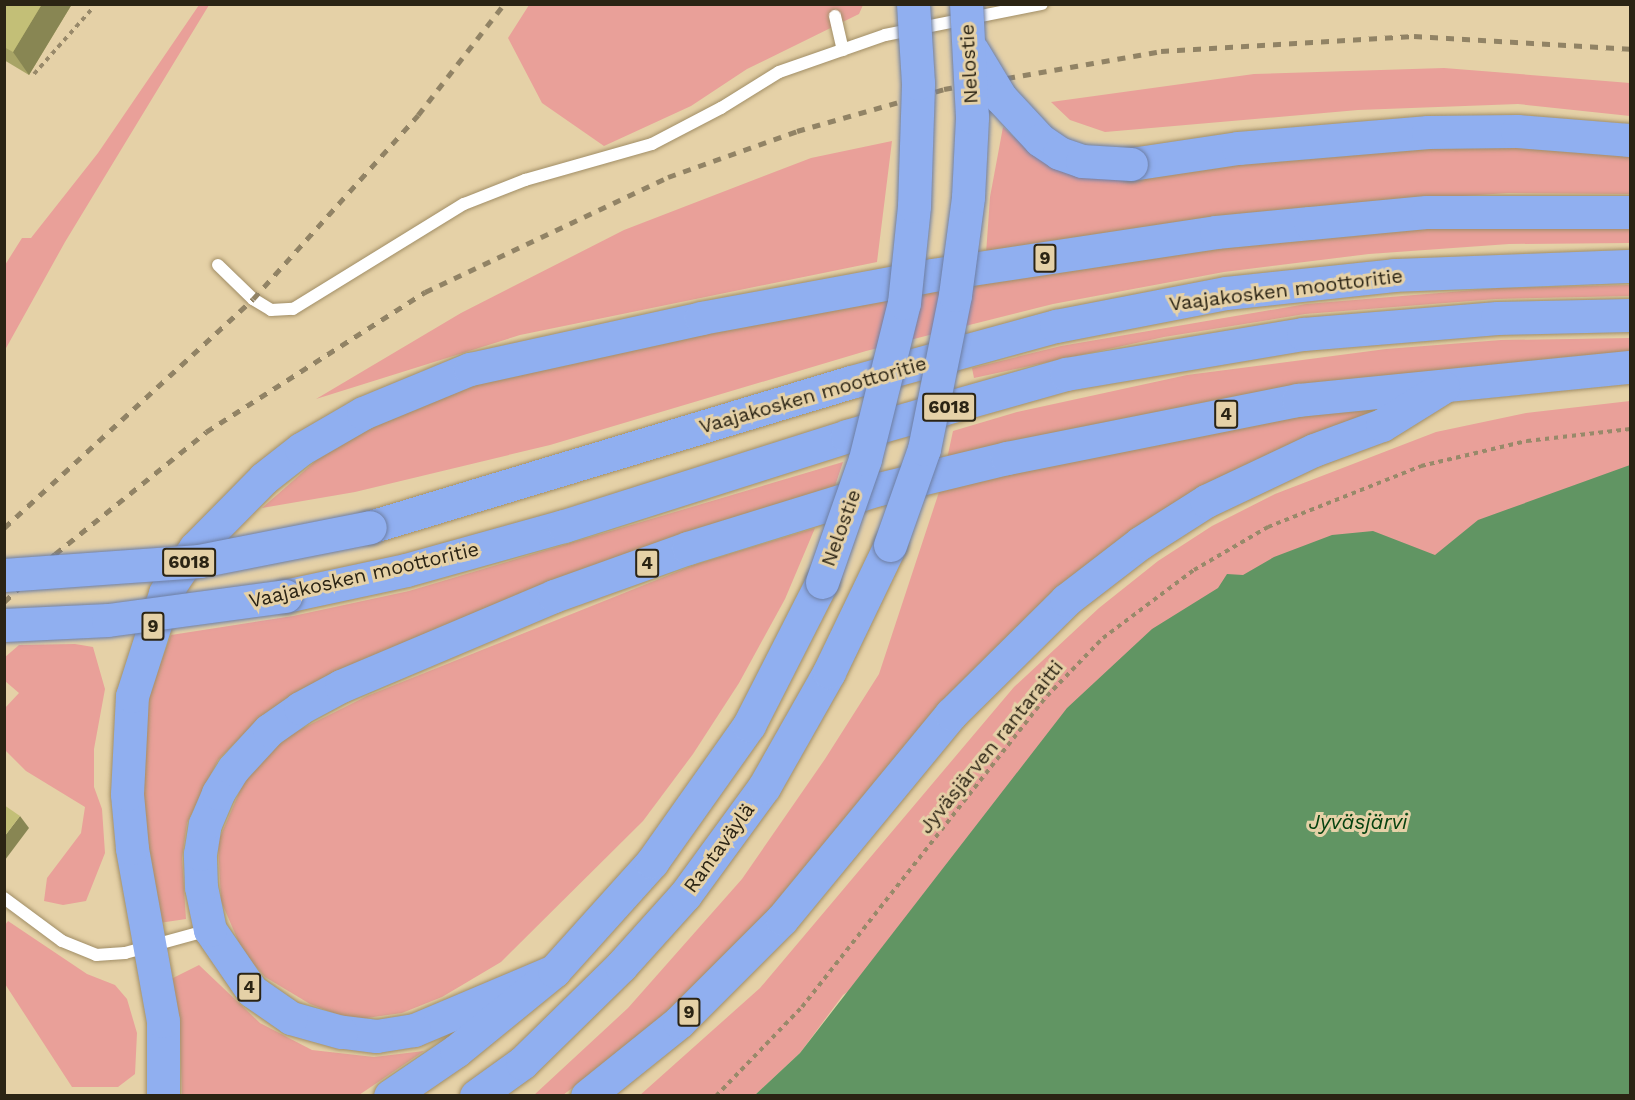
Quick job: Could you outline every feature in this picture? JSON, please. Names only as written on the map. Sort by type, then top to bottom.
[{"type":"highway","name":"Nelostie","points":[[554,971],[601,922],[690,812],[749,725],[822,582],[866,459],[903,303],[914,206],[918,83],[913,4]]},
{"type":"highway","name":"Nelostie","points":[[890,545],[924,449],[955,295],[968,197],[971,49],[966,4]]},
{"type":"highway","points":[[971,49],[1001,98],[1040,140],[1059,153],[1082,161],[1131,164],[1238,148],[1428,132],[1517,131],[1630,140]]},
{"type":"highway","name":"9","points":[[163,1095],[163,1021],[132,848],[127,746],[132,696],[165,592],[195,548],[264,478],[301,449],[363,413],[418,387],[522,356],[932,275],[1216,232],[1427,212],[1630,212]]},
{"type":"highway","name":"Vaajakosken moottoritie","points":[[4,575],[200,561],[370,527],[851,382],[1056,326],[1226,293],[1394,275],[1630,266]]},
{"type":"highway","name":"Vaajakosken moottoritie","points":[[4,625],[108,620],[285,596],[406,570],[564,526],[847,436],[1066,374],[1184,351],[1372,327],[1497,318],[1630,315]]},
{"type":"highway","name":"4","points":[[554,971],[414,1030],[376,1036],[341,1032],[291,1018],[252,991],[210,930],[201,887],[200,854],[205,824],[218,793],[233,769],[269,730],[300,708],[341,686],[554,596],[688,548],[879,489],[1007,458],[1298,400],[1630,367]]},
{"type":"highway","name":"9","points":[[587,1095],[679,1022],[782,919],[951,714],[1066,600],[1140,543],[1206,501],[1314,450],[1382,425],[1447,384]]},
{"type":"highway","name":"Rantaväylä","points":[[476,1095],[522,1063],[621,966],[685,895],[764,787],[829,672],[890,545]]},
{"type":"highway","points":[[390,1095],[456,1051],[554,971]]},
{"type":"lane","points":[[218,265],[253,299],[271,310],[293,309],[464,204],[525,180],[652,144],[721,108],[779,72],[885,35],[1042,4]]},
{"type":"lane","points":[[835,16],[843,50]]},
{"type":"lane","points":[[4,898],[62,941],[96,955],[125,953],[210,930]]},
{"type":"path","points":[[34,74],[92,9]]},
{"type":"path","name":"Jyväsjärven rantaraitti","points":[[717,1095],[802,1007],[1047,696],[1103,638],[1194,570],[1268,527],[1421,466],[1527,441],[1630,429]]},
{"type":"shaded area","points":[[199,5],[209,5],[65,242],[5,350],[5,265],[22,238],[31,238],[98,153]]},
{"type":"shaded area","points":[[529,5],[863,5],[859,14],[747,69],[691,106],[604,146],[542,103],[508,38]]},
{"type":"shaded area","points":[[1444,68],[1630,83],[1630,116],[1518,104],[1358,110],[1105,132],[1070,120],[1051,102],[1254,74]]},
{"type":"shaded area","points":[[1003,127],[1028,150],[1509,146],[1630,155],[1630,194],[1508,193],[1373,202],[986,254],[990,197]]},
{"type":"shaded area","points":[[892,141],[877,262],[520,335],[316,399],[461,313],[624,230],[811,158]]},
{"type":"shaded area","points":[[1630,222],[1630,243],[1509,244],[1369,254],[1224,272],[1053,304],[866,351],[550,445],[355,492],[262,508],[327,451],[420,403],[519,368],[921,291],[1219,246],[1432,226]]},
{"type":"shaded area","points":[[1630,285],[1630,296],[1496,299],[1305,314],[1164,337],[974,378],[972,368],[1061,346],[1306,304],[1499,288]]},
{"type":"shaded area","points":[[1630,338],[1630,355],[947,459],[953,431],[1017,412],[1187,375],[1386,349],[1501,340]]},
{"type":"shaded area","points":[[1630,401],[1630,465],[843,995],[800,1053],[755,1095],[639,1096],[760,988],[1014,687],[1099,608],[1158,561],[1212,526],[1275,494],[1436,432],[1526,413]]},
{"type":"shaded area","points":[[1374,406],[1380,409],[1197,491],[802,875],[714,969],[626,1048],[563,1095],[533,1096],[628,1008],[742,879],[825,759],[879,674],[939,492],[1011,472],[1273,421]]},
{"type":"shaded area","points":[[843,462],[833,492],[257,721],[218,760],[187,823],[182,858],[186,919],[159,923],[141,792],[148,696],[171,635],[293,616],[409,591]]},
{"type":"shaded area","points":[[815,528],[785,599],[739,683],[693,754],[643,821],[501,962],[442,997],[402,1013],[352,1020],[310,1004],[265,977],[243,952],[221,901],[218,842],[248,772],[291,734],[367,696],[694,565]]},
{"type":"shaded area","points":[[75,644],[93,647],[105,689],[94,749],[94,787],[102,809],[105,853],[86,901],[63,905],[44,901],[47,878],[81,833],[85,807],[26,771],[5,750],[5,708],[19,693],[5,681],[4,658],[19,645]]},
{"type":"shaded area","points":[[8,921],[87,974],[115,985],[127,999],[137,1033],[135,1074],[118,1087],[72,1087],[5,984],[5,925]]},
{"type":"shaded area","points":[[199,965],[260,1023],[312,1050],[374,1057],[424,1051],[359,1095],[182,1095],[180,1033],[171,979]]},
{"type":"water","name":"Jyväsjärvi","points":[[1630,465],[1630,1095],[755,1095],[800,1053],[1067,708],[1152,629],[1218,588],[1227,574],[1243,575],[1274,557],[1332,535],[1373,531],[1435,555],[1478,520]]},
{"type":"building","points":[[4,4],[42,4],[13,52],[4,47]]},
{"type":"building","points":[[4,805],[20,816],[4,837]]},
{"type":"railway","points":[[4,528],[253,299],[418,115],[504,4]]},
{"type":"railway","points":[[4,602],[55,554],[206,432],[425,292],[668,177],[797,131],[944,89],[1161,51],[1414,36],[1630,49]]}]
